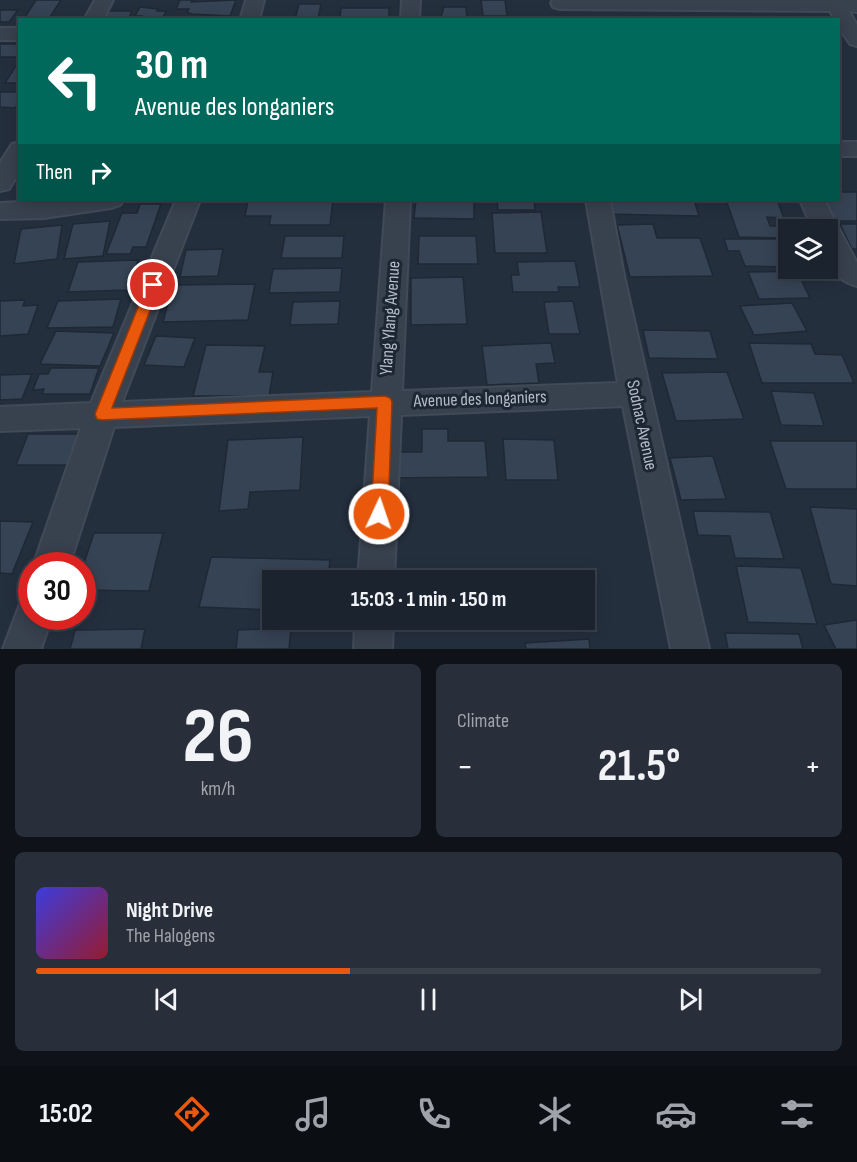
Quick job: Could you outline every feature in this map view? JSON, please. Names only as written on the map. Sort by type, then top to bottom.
[{"type":"street","points":[[94,18],[104,0]]},
{"type":"street","points":[[250,18],[255,0]]},
{"type":"street","points":[[410,18],[411,0]]},
{"type":"street","points":[[836,6],[857,40]]},
{"type":"street","points":[[561,8],[650,12],[857,6]]},
{"type":"street","points":[[0,34],[18,34]]},
{"type":"street","points":[[840,149],[857,149]]},
{"type":"street","points":[[0,184],[18,152]]},
{"type":"street","points":[[0,211],[44,210],[104,201]]},
{"type":"street","points":[[56,552],[102,414],[188,201]]},
{"type":"street","name":"Ylang Ylang Avenue","points":[[377,570],[398,201]]},
{"type":"street","name":"Sodnac Avenue","points":[[597,201],[690,649]]},
{"type":"street","points":[[812,201],[821,219]]},
{"type":"street","points":[[838,255],[843,266],[857,277]]},
{"type":"street","name":"Avenue des longaniers","points":[[0,419],[385,402],[636,394]]},
{"type":"street","points":[[22,649],[28,630]]},
{"type":"street","points":[[373,649],[374,630]]},
{"type":"building","points":[[36,0],[61,0],[50,17],[25,17]]},
{"type":"building","points":[[180,0],[193,0],[191,2],[236,0],[230,16],[191,14],[187,12],[189,9],[176,9]]},
{"type":"building","points":[[481,0],[505,0],[507,16],[483,16]]},
{"type":"building","points":[[299,4],[321,4],[318,18],[295,18]]},
{"type":"building","points":[[140,7],[166,11],[163,18],[135,16]]},
{"type":"building","points":[[444,7],[466,7],[467,18],[441,17]]},
{"type":"building","points":[[341,8],[389,8],[389,18],[340,18]]},
{"type":"building","points":[[0,10],[18,10],[9,22],[0,22]]},
{"type":"building","points":[[109,11],[132,11],[129,18],[105,18]]},
{"type":"building","points":[[0,44],[18,44],[18,57],[0,57]]},
{"type":"building","points":[[17,64],[18,64],[18,83],[5,83]]},
{"type":"building","points":[[0,92],[18,92],[18,104],[15,108],[0,107]]},
{"type":"building","points":[[840,192],[857,192],[857,221],[826,219],[817,201],[840,201]]},
{"type":"building","points":[[248,201],[333,201],[330,225],[269,225],[271,216],[245,216]]},
{"type":"building","points":[[416,201],[474,201],[474,219],[414,218]]},
{"type":"building","points":[[497,201],[534,201],[535,210],[498,210]]},
{"type":"building","points":[[601,201],[694,201],[699,216],[604,214]]},
{"type":"building","points":[[726,201],[777,201],[784,218],[767,217],[770,226],[778,226],[778,238],[739,237]]},
{"type":"building","points":[[140,204],[161,204],[146,247],[133,247],[130,254],[106,254],[122,213],[137,213]]},
{"type":"building","points":[[541,212],[547,253],[495,253],[492,213]]},
{"type":"building","points":[[110,221],[103,256],[64,259],[73,224]]},
{"type":"building","points":[[653,224],[657,238],[700,238],[713,276],[630,277],[617,225]]},
{"type":"building","points":[[840,224],[857,224],[857,249],[852,249]]},
{"type":"building","points":[[62,225],[57,259],[14,264],[21,229]]},
{"type":"building","points":[[285,236],[344,236],[342,258],[281,258]]},
{"type":"building","points":[[419,236],[476,236],[478,264],[418,264]]},
{"type":"building","points":[[724,239],[778,239],[778,267],[745,266],[739,251],[728,251]]},
{"type":"building","points":[[223,249],[218,276],[180,277],[186,250]]},
{"type":"building","points":[[138,260],[130,290],[68,292],[78,262]]},
{"type":"building","points":[[575,261],[580,287],[558,287],[559,292],[513,292],[511,275],[519,275],[517,262]]},
{"type":"building","points":[[342,268],[340,292],[269,293],[273,269]]},
{"type":"building","points":[[778,271],[778,279],[801,279],[810,298],[759,299],[748,272]]},
{"type":"building","points":[[463,277],[467,324],[411,325],[411,278]]},
{"type":"building","points":[[255,284],[248,320],[163,322],[173,285]]},
{"type":"building","points":[[121,299],[113,327],[47,328],[58,301]]},
{"type":"building","points":[[25,300],[23,306],[38,305],[28,334],[0,336],[0,301]]},
{"type":"building","points":[[340,301],[338,324],[290,325],[293,302]]},
{"type":"building","points":[[573,301],[580,334],[549,334],[544,302]]},
{"type":"building","points":[[792,303],[807,331],[754,335],[740,306]]},
{"type":"building","points":[[643,330],[710,331],[718,359],[649,358]]},
{"type":"building","points":[[56,331],[114,333],[100,366],[40,364]]},
{"type":"building","points":[[156,336],[195,338],[184,367],[144,365]]},
{"type":"building","points":[[551,343],[555,363],[536,364],[539,383],[487,385],[482,346]]},
{"type":"building","points":[[749,343],[811,344],[815,354],[842,355],[854,383],[762,383]]},
{"type":"building","points":[[206,345],[265,346],[259,372],[273,372],[269,396],[193,396]]},
{"type":"building","points":[[51,368],[99,368],[90,394],[42,394],[44,389],[33,390],[39,374],[48,374]]},
{"type":"building","points":[[727,372],[744,419],[676,421],[662,373]]},
{"type":"building","points":[[32,374],[22,399],[0,400],[0,375]]},
{"type":"building","points":[[771,391],[814,393],[824,426],[781,425]]},
{"type":"building","points":[[422,429],[448,429],[448,441],[485,441],[488,477],[387,478],[387,452],[422,452]]},
{"type":"building","points":[[28,434],[80,434],[69,465],[16,465]]},
{"type":"building","points":[[303,437],[300,490],[250,492],[248,509],[219,511],[228,440]]},
{"type":"building","points":[[503,439],[554,440],[558,480],[506,480]]},
{"type":"building","points":[[770,441],[857,441],[857,489],[786,489]]},
{"type":"building","points":[[713,456],[726,499],[681,500],[670,458]]},
{"type":"building","points":[[810,507],[857,509],[857,586],[831,584]]},
{"type":"building","points":[[693,511],[770,512],[784,559],[735,558],[730,536],[698,535]]},
{"type":"building","points":[[0,521],[33,522],[21,552],[18,552],[18,559],[12,574],[0,573]]},
{"type":"building","points":[[94,533],[163,533],[149,591],[96,590],[96,552],[88,552]]},
{"type":"building","points":[[211,557],[330,560],[329,570],[262,570],[262,610],[199,607]]},
{"type":"building","points":[[736,566],[801,568],[817,624],[748,622]]},
{"type":"building","points":[[857,620],[857,649],[836,649],[824,625]]},
{"type":"building","points":[[145,629],[141,649],[70,649],[75,630]]},
{"type":"building","points":[[238,630],[291,630],[289,649],[236,649]]},
{"type":"building","points":[[725,633],[799,634],[803,649],[728,649]]},
{"type":"building","points":[[589,639],[590,649],[526,649],[525,643]]},
{"type":"route","points":[[153,285],[102,414],[385,402],[379,514]]}]
